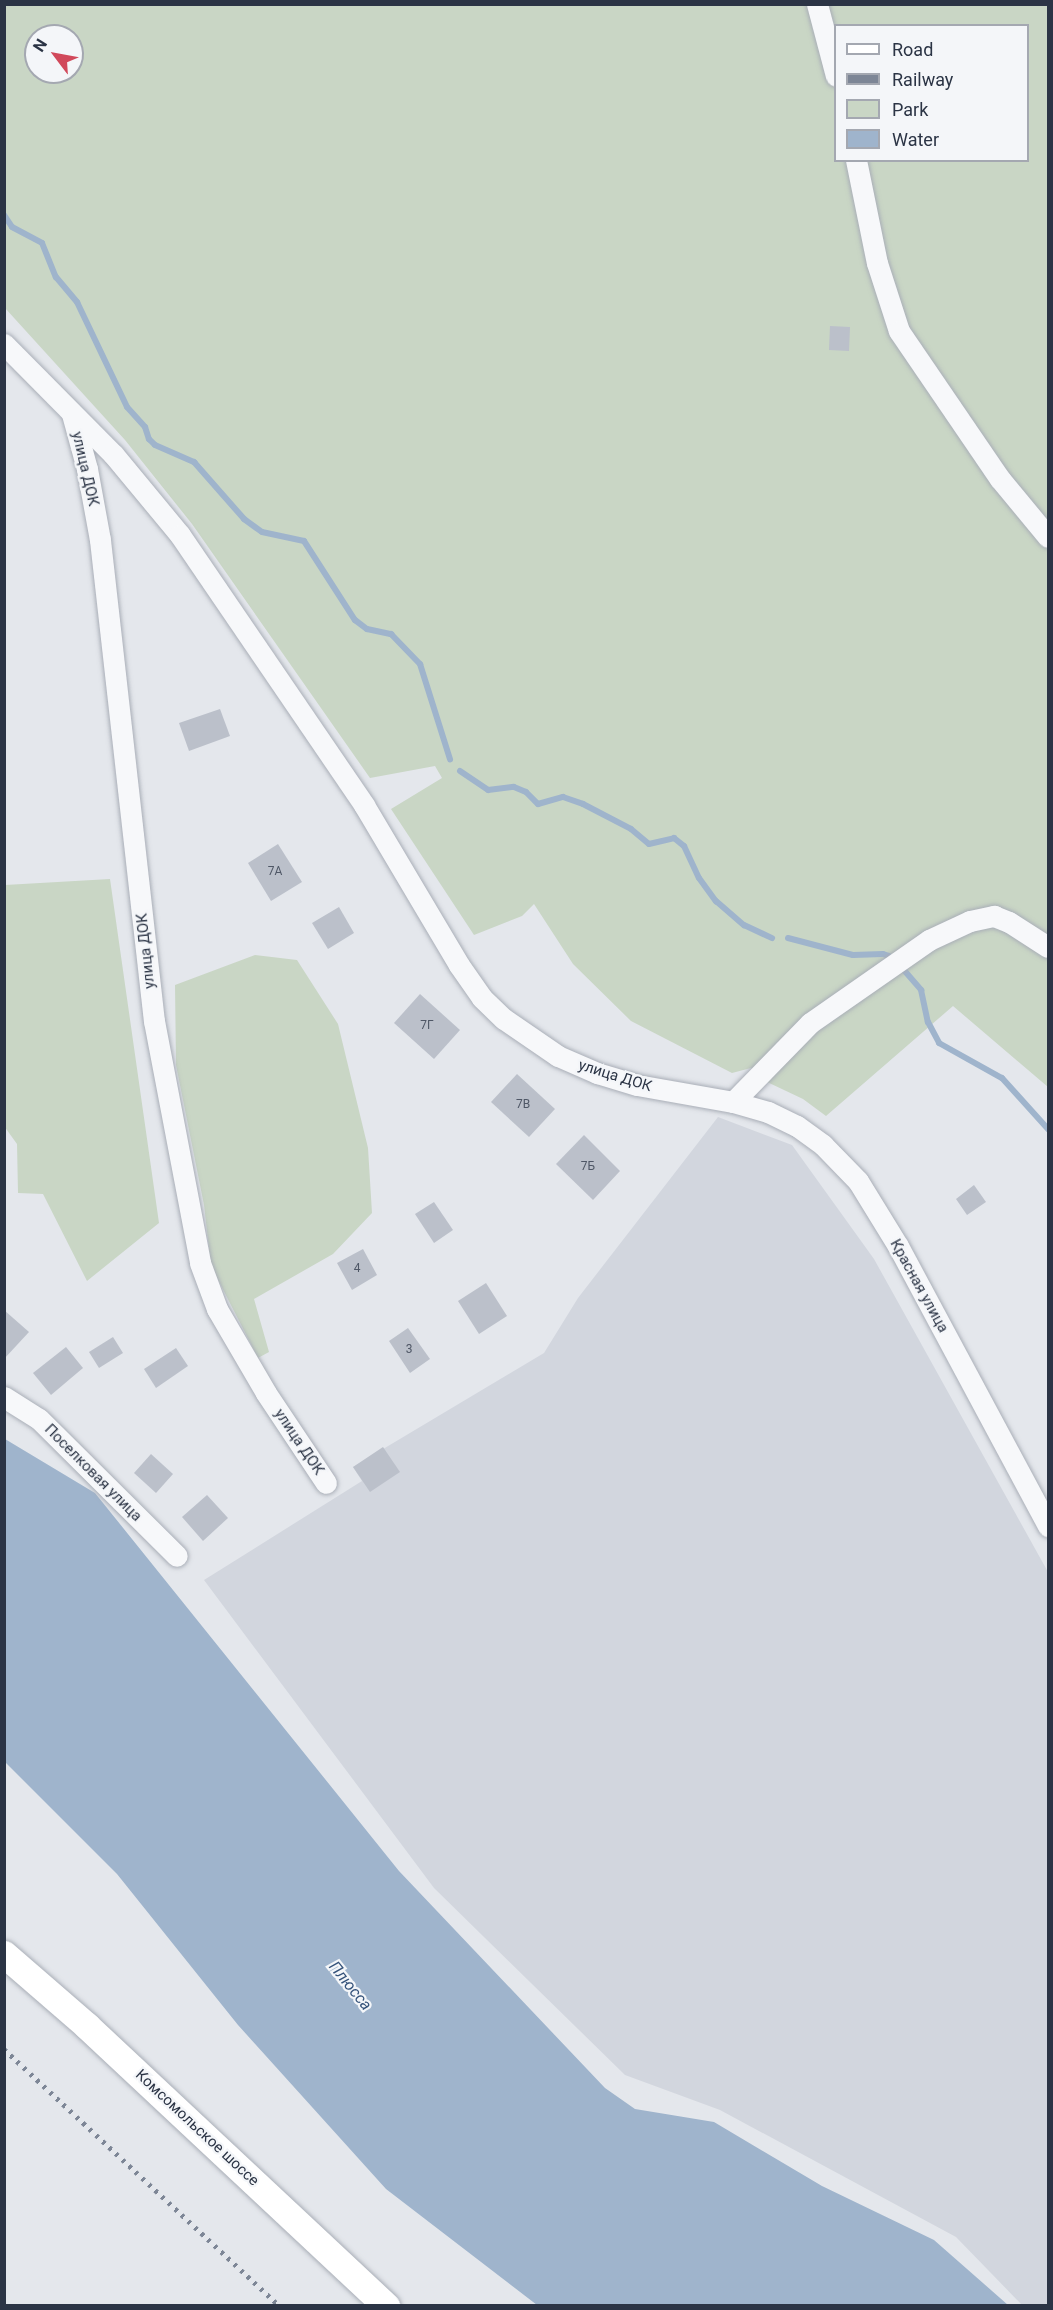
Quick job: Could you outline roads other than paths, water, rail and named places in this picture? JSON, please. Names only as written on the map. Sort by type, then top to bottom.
[{"type":"main road","name":"Комсомольское шоссе","points":[[4,1954],[87,2026],[386,2306]]},
{"type":"street","points":[[817,4],[834,68]]},
{"type":"street","points":[[856,162],[878,263],[899,331],[1000,479],[1048,537]]},
{"type":"street","points":[[4,344],[71,410]]},
{"type":"street","name":"улица ДОК","points":[[71,410],[113,454],[180,535],[364,805],[459,965],[482,998],[504,1019],[538,1043],[558,1056],[597,1073],[637,1085],[733,1102]]},
{"type":"street","name":"улица ДОК","points":[[71,410],[87,469],[100,540],[154,1021],[200,1263],[222,1318],[266,1393],[326,1483]]},
{"type":"street","points":[[733,1102],[810,1023],[929,940],[970,921],[994,916],[1048,947]]},
{"type":"street","name":"Красная улица","points":[[733,1102],[768,1112],[797,1126],[823,1145],[858,1181],[898,1246],[1048,1526]]},
{"type":"street","name":"Поселковая улица","points":[[4,1397],[39,1419],[177,1556]]},
{"type":"water","name":"Плюсса","points":[[5,1439],[95,1493],[399,1871],[605,2088],[635,2109],[714,2122],[822,2186],[934,2240],[1008,2305],[537,2305],[386,2189],[238,2025],[117,1874],[5,1762]]},
{"type":"waterway","points":[[4,215],[12,227],[42,243],[56,277],[77,302],[127,407],[145,427],[149,439],[155,445],[194,462],[244,519],[262,532],[304,541],[355,620],[367,629],[391,634],[420,664],[450,759]]},
{"type":"waterway","points":[[460,771],[488,790],[514,787],[526,792],[538,804],[563,797],[583,804],[631,829],[649,844],[674,838],[684,846],[699,878],[716,901],[744,925],[772,938]]},
{"type":"waterway","points":[[788,938],[853,955],[883,954],[889,956]]},
{"type":"waterway","points":[[903,969],[921,990],[928,1022],[939,1043],[1002,1078],[1048,1129]]},
{"type":"railway","points":[[4,2049],[280,2306]]}]
